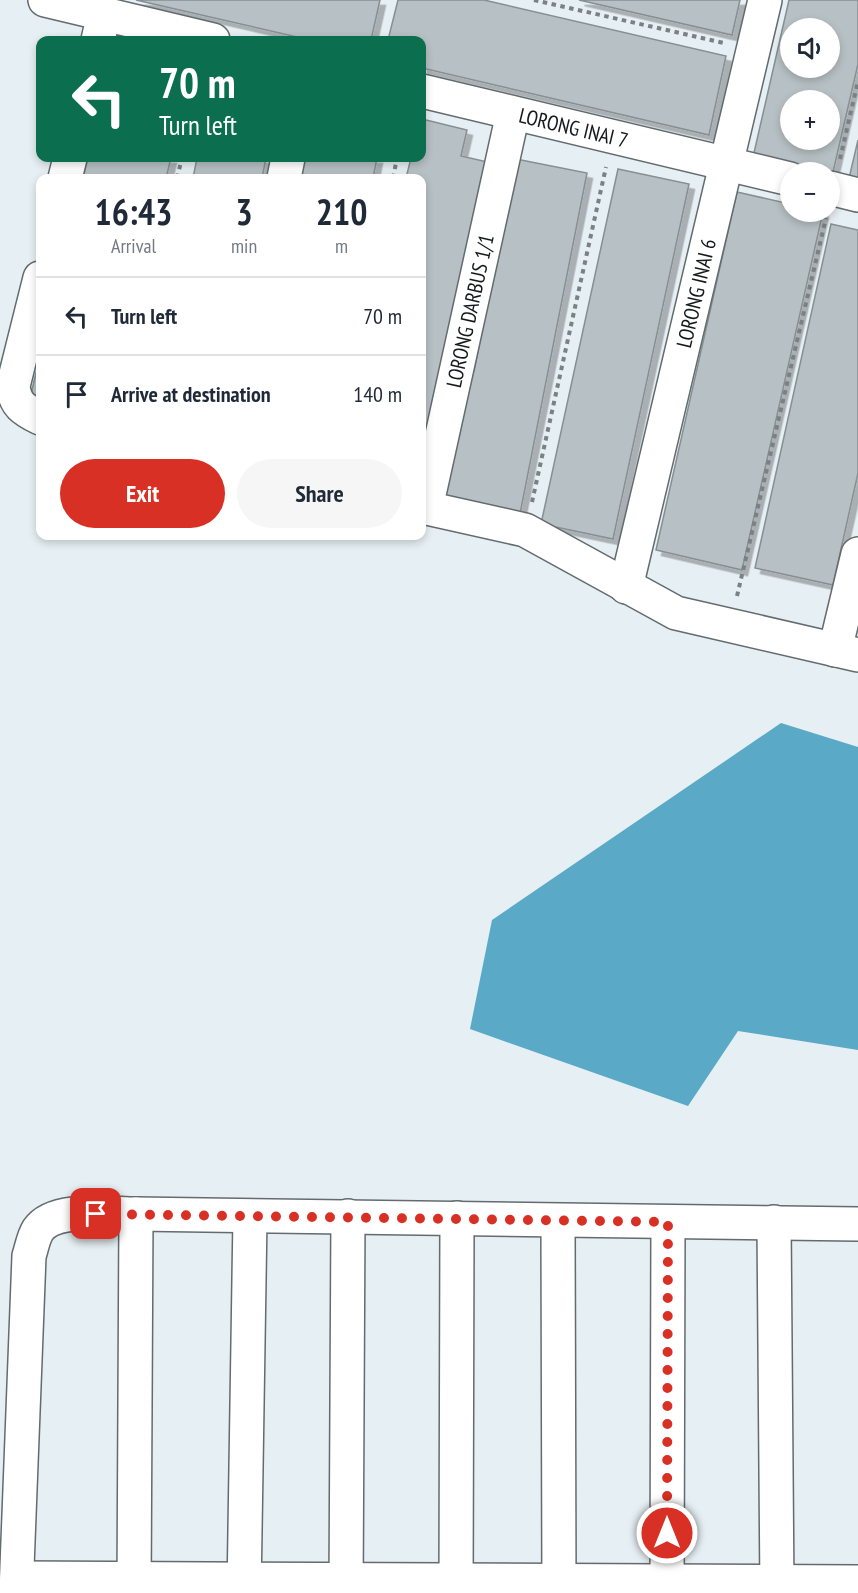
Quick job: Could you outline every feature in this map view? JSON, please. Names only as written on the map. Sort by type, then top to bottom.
[{"type":"street","points":[[45,0],[101,27],[179,36]]},
{"type":"street","name":"LORONG INAI 6","points":[[626,587],[765,0]]},
{"type":"street","name":"LORONG INAI 7","points":[[426,92],[780,177]]},
{"type":"street","name":"LORONG DARBUS 1/1","points":[[426,498],[513,113]]},
{"type":"street","points":[[30,412],[14,398],[13,386],[36,294]]},
{"type":"street","points":[[426,507],[525,530],[676,613],[846,653],[858,554]]},
{"type":"street","points":[[134,1586],[136,1214]]},
{"type":"street","points":[[858,1224],[558,1222],[348,1216],[60,1215],[44,1224],[33,1239],[29,1256],[17,1586],[777,1587],[858,1582]]},
{"type":"street","points":[[346,1586],[348,1216]]},
{"type":"street","points":[[244,1586],[250,1217]]},
{"type":"street","points":[[456,1586],[457,1218]]},
{"type":"street","points":[[558,1222],[559,1586]]},
{"type":"street","points":[[667,1587],[668,1222]]},
{"type":"street","points":[[774,1222],[777,1587]]},
{"type":"path","points":[[534,0],[753,50]]},
{"type":"path","points":[[840,180],[858,81]]},
{"type":"path","points":[[525,530],[612,137]]},
{"type":"path","points":[[730,626],[831,222]]},
{"type":"water","points":[[781,723],[858,747],[858,1050],[738,1031],[688,1106],[470,1029],[492,920]]},
{"type":"building","points":[[136,0],[380,0],[372,36],[293,36]]},
{"type":"building","points":[[398,0],[484,0],[726,56],[709,135],[426,69],[426,36],[389,36]]},
{"type":"building","points":[[579,0],[740,0],[732,35]]},
{"type":"building","points":[[789,0],[858,0],[858,64],[840,142],[840,90],[780,90],[780,150],[838,150],[835,162],[780,162],[780,170],[751,166],[780,39],[780,78],[840,78],[840,18],[785,18]]},
{"type":"building","points":[[426,120],[467,130],[461,156],[492,163],[426,456],[426,174],[407,174],[410,162],[426,162]]},
{"type":"building","points":[[858,140],[858,189],[847,187]]},
{"type":"building","points":[[516,159],[587,173],[519,519],[439,503],[466,369],[474,371]]},
{"type":"building","points":[[87,162],[170,162],[167,174],[84,174]]},
{"type":"building","points":[[196,162],[265,162],[263,174],[194,174]]},
{"type":"building","points":[[300,162],[376,162],[374,174],[298,174]]},
{"type":"building","points":[[618,169],[689,184],[613,539],[541,524]]},
{"type":"building","points":[[737,192],[780,202],[780,222],[821,222],[742,570],[656,550]]},
{"type":"building","points":[[831,224],[858,230],[858,473],[833,585],[755,568]]},
{"type":"building","points":[[36,373],[36,395],[31,394]]},
{"type":"route","points":[[96,1214],[668,1222],[667,1533]]}]
